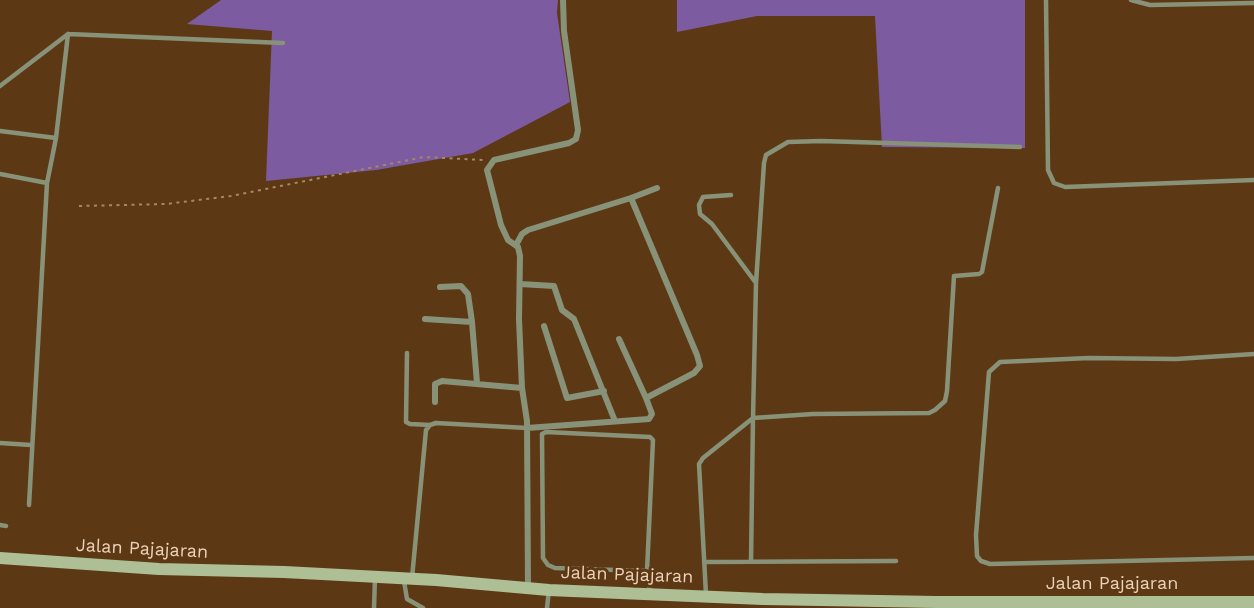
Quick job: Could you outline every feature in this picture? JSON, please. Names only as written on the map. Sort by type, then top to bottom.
[{"type":"main road","name":"Jalan Pajajaran","points":[[0,558],[159,569],[408,578],[549,590],[888,604],[1212,605],[1254,602]]},
{"type":"street","points":[[528,587],[527,428],[522,388],[519,251],[516,245],[508,240],[501,225],[486,174],[487,167],[494,160],[569,143],[574,141],[578,135],[564,31],[563,0]]},
{"type":"street","points":[[516,245],[522,234],[528,230],[657,188]]},
{"type":"street","points":[[631,198],[700,363],[698,370],[694,373],[646,398]]},
{"type":"street","points":[[520,284],[554,286],[562,310],[574,318],[615,421]]},
{"type":"street","points":[[440,288],[464,287],[468,294],[477,383]]},
{"type":"street","points":[[424,319],[472,322]]},
{"type":"street","points":[[544,326],[567,398],[604,391]]},
{"type":"street","points":[[527,428],[650,419],[652,414],[646,398],[619,339]]},
{"type":"street","points":[[435,402],[435,384],[438,381],[522,388]]},
{"type":"lane","points":[[1046,0],[1048,170],[1054,183],[1065,187],[1254,180]]},
{"type":"lane","points":[[1131,0],[1150,5],[1254,3]]},
{"type":"lane","points":[[29,505],[47,183],[56,138],[68,33]]},
{"type":"lane","points":[[0,86],[68,33],[283,43]]},
{"type":"lane","points":[[0,131],[56,138]]},
{"type":"lane","points":[[751,562],[756,283],[766,156],[788,142],[1020,147]]},
{"type":"lane","points":[[0,174],[47,183]]},
{"type":"lane","points":[[706,595],[699,464],[703,458],[753,418],[935,410],[945,400],[947,391],[954,276],[982,272],[998,188]]},
{"type":"lane","points":[[731,195],[703,197],[699,205],[700,214],[711,224],[756,283]]},
{"type":"lane","points":[[407,353],[405,419],[410,424],[436,423],[527,428]]},
{"type":"lane","points":[[1254,354],[1176,359],[1065,359],[1000,362],[989,372],[976,535],[977,556],[981,561],[990,564],[1254,558]]},
{"type":"lane","points":[[423,608],[408,599],[404,587],[408,578],[426,430],[430,425]]},
{"type":"lane","points":[[647,571],[548,565],[543,558],[542,434],[546,432],[650,437],[653,440],[647,571],[650,595]]},
{"type":"lane","points":[[0,443],[31,446]]},
{"type":"lane","points":[[704,562],[896,561]]},
{"type":"lane","points":[[374,608],[375,577]]},
{"type":"lane","points":[[547,608],[549,590]]},
{"type":"path","points":[[79,206],[166,204],[231,196],[424,157],[494,160]]},
{"type":"shaded area","points":[[221,0],[558,0],[557,13],[570,102],[473,153],[376,170],[266,181],[272,31],[187,24]]},
{"type":"shaded area","points":[[677,0],[1025,0],[1025,148],[882,147],[875,16],[757,16],[677,32]]}]
